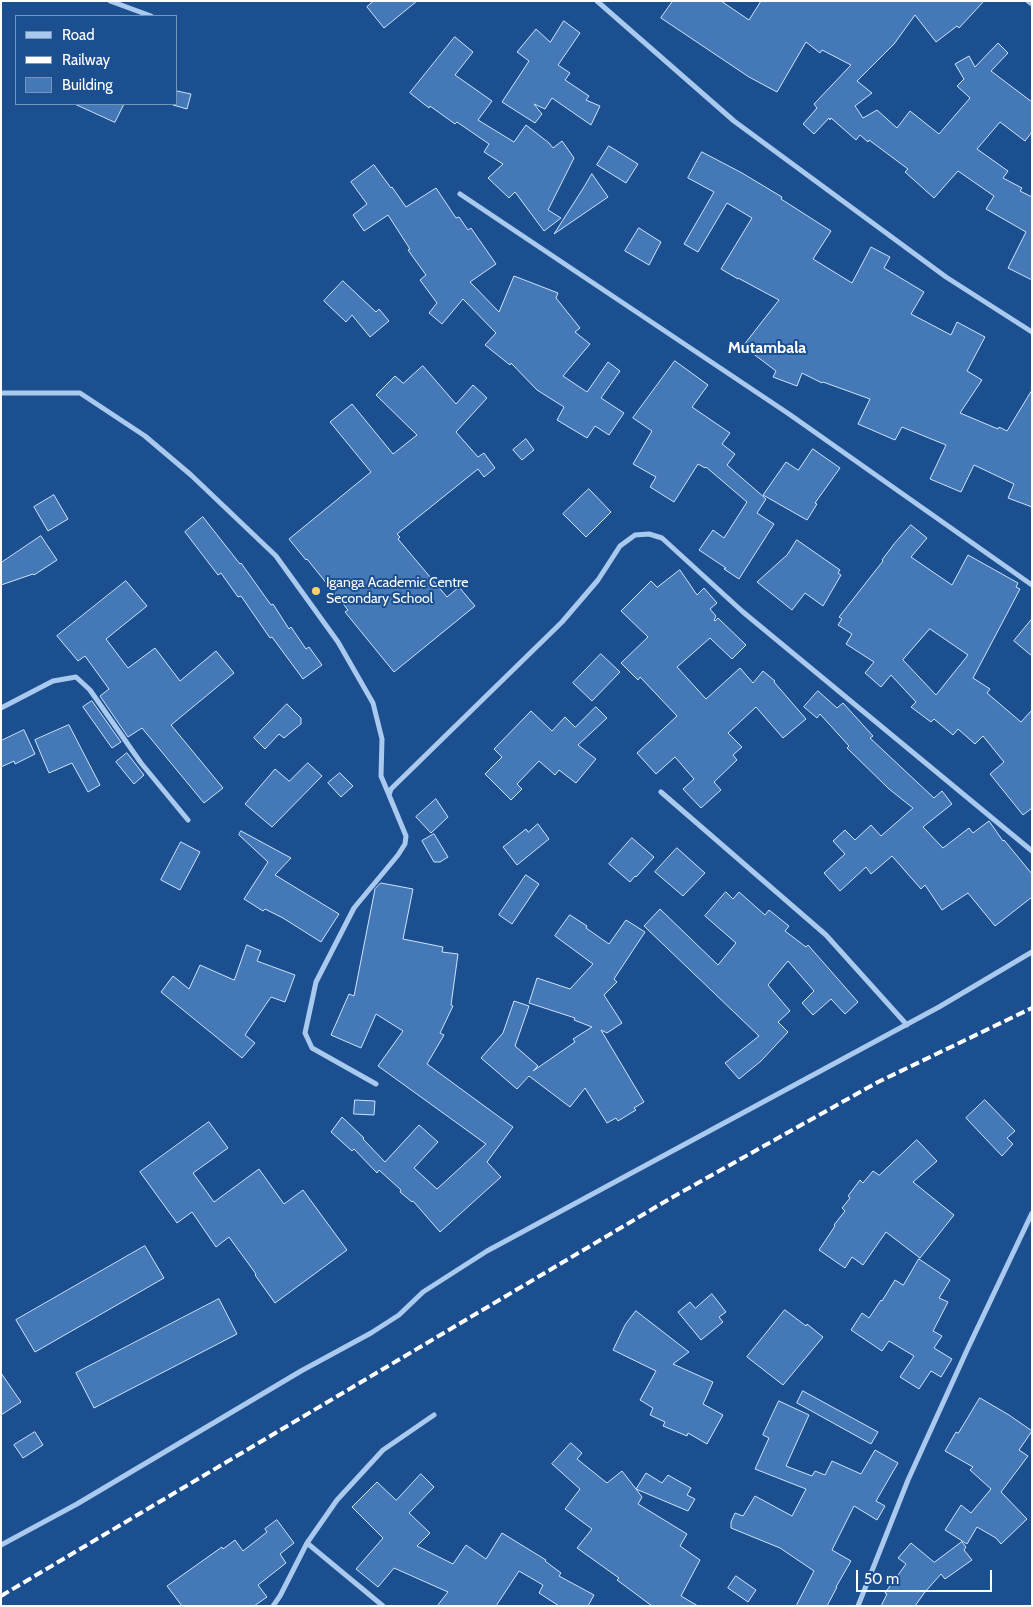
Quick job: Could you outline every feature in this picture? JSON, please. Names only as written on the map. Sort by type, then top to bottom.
[{"type":"street","points":[[110,1],[148,15]]},
{"type":"street","points":[[597,1],[734,120],[946,277],[1032,332]]},
{"type":"street","points":[[1028,1],[1032,4]]},
{"type":"street","points":[[460,194],[789,414],[1032,585]]},
{"type":"street","points":[[1,393],[80,393],[145,436],[191,475],[276,556],[338,642],[373,702],[382,739],[381,776],[406,836],[405,844],[354,908],[316,982],[305,1034],[312,1048],[376,1084]]},
{"type":"street","points":[[390,795],[391,789],[562,622],[598,580],[620,546],[635,535],[649,534],[662,538],[743,612],[1032,851]]},
{"type":"street","points":[[1,708],[53,680],[76,677],[90,690],[141,763],[188,820]]},
{"type":"street","points":[[661,792],[826,935],[906,1025]]},
{"type":"street","points":[[1,1545],[77,1504],[370,1333],[399,1315],[423,1292],[487,1251],[940,1007],[1032,952]]},
{"type":"street","points":[[858,1606],[908,1480],[1032,1212]]},
{"type":"street","points":[[273,1606],[307,1543],[337,1500],[383,1450],[434,1415]]},
{"type":"street","points":[[307,1543],[383,1606]]},
{"type":"building","points":[[374,1],[417,1],[384,28],[367,7]]},
{"type":"building","points":[[673,1],[721,1],[749,20],[761,1],[984,1],[959,28],[957,26],[936,42],[915,15],[894,44],[857,81],[872,93],[855,106],[863,118],[877,110],[897,128],[910,111],[939,134],[970,98],[957,86],[964,79],[955,64],[969,56],[975,67],[998,43],[1008,53],[991,71],[1032,102],[1032,132],[1025,141],[1000,122],[977,149],[1008,171],[1003,178],[1022,188],[1020,191],[1032,197],[1032,280],[1008,268],[1026,232],[986,209],[994,196],[958,171],[934,198],[905,172],[908,169],[869,140],[868,142],[860,135],[856,140],[831,118],[814,134],[803,124],[817,108],[814,104],[851,65],[822,50],[820,53],[806,42],[777,92],[749,77],[661,18]]},
{"type":"building","points":[[564,21],[580,33],[558,65],[570,73],[565,80],[589,96],[586,100],[600,106],[591,125],[552,98],[545,109],[534,104],[542,114],[535,123],[502,102],[529,61],[517,52],[536,29],[550,42]]},
{"type":"building","points":[[455,37],[473,52],[455,75],[492,101],[478,120],[514,142],[526,125],[553,148],[562,141],[574,158],[548,210],[561,218],[544,231],[515,192],[509,198],[488,178],[503,164],[484,152],[489,144],[457,122],[455,124],[430,106],[429,108],[410,93]]},
{"type":"building","points":[[178,91],[191,94],[187,109],[173,105],[178,105]]},
{"type":"building","points":[[77,105],[124,105],[115,122]]},
{"type":"building","points":[[609,146],[638,164],[626,183],[597,165]]},
{"type":"building","points":[[702,152],[782,197],[781,199],[831,231],[813,259],[852,283],[871,247],[890,257],[884,268],[924,292],[911,314],[951,335],[957,322],[985,337],[967,371],[982,380],[960,413],[1007,431],[1032,390],[1032,507],[1008,498],[1014,484],[974,465],[961,492],[930,479],[946,445],[902,427],[895,440],[858,424],[870,399],[822,383],[802,373],[797,386],[773,377],[776,371],[743,346],[779,300],[721,269],[752,218],[727,203],[698,252],[684,244],[714,192],[688,178]]},
{"type":"building","points":[[374,165],[406,207],[436,188],[456,218],[459,217],[468,230],[471,228],[496,264],[470,282],[499,312],[514,276],[558,293],[556,298],[580,328],[575,332],[590,344],[563,376],[587,392],[608,362],[620,371],[601,398],[624,413],[609,435],[595,426],[587,438],[557,420],[564,407],[537,390],[511,363],[510,365],[485,345],[496,333],[463,299],[442,324],[429,313],[437,303],[420,280],[426,275],[408,250],[410,249],[388,215],[364,231],[353,215],[367,204],[351,182]]},
{"type":"building","points":[[592,174],[608,197],[554,234],[584,187]]},
{"type":"building","points":[[639,228],[661,242],[649,265],[625,251]]},
{"type":"building","points":[[343,281],[376,312],[379,309],[389,321],[370,337],[352,315],[346,322],[324,301]]},
{"type":"building","points":[[675,361],[708,385],[692,407],[730,433],[722,444],[735,454],[727,465],[766,499],[757,513],[774,524],[739,579],[699,550],[713,530],[724,538],[747,502],[706,467],[698,464],[674,502],[650,487],[656,477],[633,464],[652,431],[633,418]]},
{"type":"building","points":[[423,366],[456,404],[473,385],[487,398],[456,432],[478,457],[484,453],[495,468],[484,477],[478,469],[397,534],[400,537],[398,539],[447,597],[459,587],[475,606],[394,672],[345,612],[348,610],[289,539],[371,472],[330,422],[352,404],[393,454],[417,435],[376,395],[395,376],[403,383]]},
{"type":"building","points":[[526,439],[534,450],[522,460],[513,450]]},
{"type":"building","points":[[813,449],[840,468],[815,503],[817,504],[807,520],[763,495],[786,462],[798,470]]},
{"type":"building","points":[[589,489],[611,512],[586,537],[563,514]]},
{"type":"building","points":[[54,495],[68,519],[48,531],[34,507]]},
{"type":"building","points":[[203,517],[241,563],[271,605],[273,604],[289,629],[291,627],[306,649],[309,647],[322,665],[303,679],[272,637],[270,638],[241,596],[238,597],[221,573],[218,575],[185,532]]},
{"type":"building","points":[[911,525],[927,538],[911,557],[952,585],[968,555],[1018,583],[1016,587],[1020,589],[973,678],[990,689],[987,693],[1021,722],[1032,710],[1032,808],[1023,815],[990,774],[1004,762],[983,736],[975,744],[958,729],[953,735],[934,719],[931,722],[911,707],[916,702],[891,675],[881,687],[865,673],[874,662],[846,644],[852,634],[838,625],[842,619],[839,617],[894,544]],"holes":[[[930,629],[968,655],[936,695],[903,660]]]},
{"type":"building","points":[[41,536],[57,560],[34,575],[1,585],[1,563]]},
{"type":"building","points":[[797,540],[840,570],[838,573],[841,575],[823,606],[805,593],[792,610],[757,582],[787,555]]},
{"type":"building","points":[[680,570],[697,595],[704,588],[717,603],[710,609],[716,616],[714,620],[718,618],[746,645],[732,659],[710,638],[677,667],[706,699],[740,668],[753,683],[763,671],[775,681],[806,719],[783,738],[756,707],[728,733],[742,747],[733,755],[737,760],[714,782],[721,790],[701,808],[683,789],[694,779],[675,757],[656,774],[637,753],[677,716],[640,677],[638,680],[621,663],[648,637],[621,611],[651,581],[657,587]]},
{"type":"building","points":[[126,581],[147,606],[106,639],[128,668],[155,648],[180,681],[216,651],[234,673],[171,725],[223,788],[204,803],[142,728],[128,737],[100,696],[109,689],[85,656],[78,661],[57,636]]},
{"type":"building","points":[[1032,619],[1032,656],[1014,641]]},
{"type":"building","points":[[601,654],[620,672],[592,701],[573,683]]},
{"type":"building","points":[[818,691],[837,708],[843,703],[873,736],[870,738],[934,798],[942,791],[952,804],[923,827],[943,848],[969,828],[973,833],[989,821],[1003,841],[1032,874],[1032,897],[995,926],[968,893],[942,910],[925,885],[921,889],[892,856],[871,874],[866,867],[840,891],[824,873],[845,854],[833,841],[845,830],[855,840],[871,825],[881,836],[913,808],[889,789],[847,748],[849,746],[820,714],[817,718],[804,707]]},
{"type":"building","points":[[92,701],[121,742],[112,748],[83,707]]},
{"type":"building","points":[[287,704],[301,718],[301,724],[284,738],[279,734],[265,749],[254,738]]},
{"type":"building","points":[[596,707],[607,718],[578,745],[596,759],[576,783],[559,770],[555,775],[539,761],[517,784],[522,789],[511,800],[485,774],[502,757],[494,749],[531,711],[552,731],[565,717],[575,727]]},
{"type":"building","points":[[69,725],[100,785],[88,792],[72,763],[49,773],[35,740]]},
{"type":"building","points":[[24,730],[35,754],[15,764],[14,761],[1,767],[1,741]]},
{"type":"building","points":[[127,753],[144,775],[134,784],[116,762]]},
{"type":"building","points":[[308,763],[322,776],[272,827],[245,804],[275,769],[289,781]]},
{"type":"building","points":[[340,773],[353,786],[341,797],[328,783]]},
{"type":"building","points":[[436,799],[448,817],[431,833],[416,817]]},
{"type":"building","points":[[538,824],[549,839],[517,865],[503,847],[526,829],[528,832]]},
{"type":"building","points":[[241,831],[291,858],[275,875],[339,914],[321,942],[283,918],[265,909],[263,911],[244,899],[268,862],[239,835]]},
{"type":"building","points":[[434,834],[448,857],[440,862],[434,862],[422,841]]},
{"type":"building","points":[[632,838],[654,857],[630,882],[609,864]]},
{"type":"building","points":[[181,842],[200,852],[180,890],[161,880]]},
{"type":"building","points":[[677,848],[705,873],[683,896],[655,872]]},
{"type":"building","points":[[526,875],[539,884],[512,924],[499,915]]},
{"type":"building","points":[[381,883],[413,889],[403,939],[443,947],[442,952],[458,954],[451,1005],[453,1006],[440,1033],[444,1035],[427,1064],[513,1127],[487,1162],[501,1177],[440,1232],[413,1201],[400,1192],[401,1190],[379,1170],[377,1173],[354,1149],[352,1151],[331,1132],[342,1117],[385,1162],[419,1125],[438,1142],[414,1168],[437,1189],[486,1144],[378,1066],[403,1031],[376,1014],[361,1048],[331,1035],[349,994],[354,996],[375,889]]},
{"type":"building","points":[[726,892],[733,899],[739,892],[765,915],[769,910],[789,926],[785,931],[806,947],[808,945],[858,1002],[845,1014],[831,999],[813,1015],[802,1003],[814,991],[788,961],[768,985],[790,1011],[778,1022],[788,1032],[761,1061],[739,1079],[725,1063],[759,1036],[644,926],[660,909],[718,965],[736,943],[705,916]]},
{"type":"building","points":[[570,915],[609,944],[626,920],[645,932],[614,979],[617,982],[604,995],[622,1023],[607,1033],[601,1030],[644,1102],[634,1108],[636,1110],[618,1121],[616,1118],[607,1123],[585,1088],[570,1107],[529,1076],[517,1089],[481,1058],[503,1033],[514,1001],[529,1006],[515,1046],[538,1066],[533,1071],[575,1042],[573,1039],[592,1027],[574,1020],[575,1018],[529,1003],[537,978],[570,989],[593,964],[555,936]]},
{"type":"building","points":[[247,945],[261,951],[257,961],[295,975],[285,1002],[271,997],[245,1035],[255,1043],[242,1058],[161,992],[173,976],[189,989],[200,965],[234,980]]},
{"type":"building","points":[[355,1100],[375,1101],[374,1115],[354,1114]]},
{"type":"building","points":[[985,1100],[1015,1131],[1007,1138],[1013,1144],[1002,1156],[966,1118]]},
{"type":"building","points":[[209,1122],[228,1148],[193,1173],[214,1202],[259,1169],[284,1204],[303,1190],[347,1250],[275,1303],[229,1237],[216,1247],[192,1212],[177,1223],[140,1172]]},
{"type":"building","points":[[917,1140],[937,1161],[913,1182],[954,1215],[920,1258],[886,1232],[863,1265],[852,1257],[845,1268],[819,1250],[845,1211],[842,1208],[860,1180],[863,1183],[873,1171],[879,1175]]},
{"type":"building","points":[[145,1246],[164,1278],[35,1352],[16,1320]]},
{"type":"building","points":[[919,1259],[950,1280],[939,1298],[948,1302],[933,1331],[942,1336],[934,1348],[952,1359],[941,1377],[931,1371],[919,1389],[900,1377],[914,1356],[889,1341],[882,1351],[851,1330],[862,1313],[869,1318],[895,1280],[903,1285]]},
{"type":"building","points":[[712,1294],[726,1312],[719,1317],[723,1322],[701,1340],[678,1312],[690,1302],[695,1308]]},
{"type":"building","points":[[219,1299],[237,1334],[94,1408],[76,1373]]},
{"type":"building","points":[[785,1310],[823,1337],[783,1385],[747,1357]]},
{"type":"building","points":[[636,1311],[689,1352],[673,1364],[713,1382],[703,1404],[723,1415],[707,1444],[688,1433],[687,1436],[663,1426],[665,1422],[650,1415],[653,1408],[640,1400],[656,1371],[613,1350],[625,1325]]},
{"type":"building","points":[[1,1373],[21,1402],[1,1415]]},
{"type":"building","points":[[803,1391],[878,1432],[871,1444],[797,1403]]},
{"type":"building","points":[[980,1398],[1032,1431],[1019,1450],[1028,1456],[1001,1492],[1027,1519],[1001,1544],[996,1538],[977,1527],[967,1544],[945,1530],[961,1505],[971,1513],[991,1489],[970,1470],[973,1467],[945,1451]]},
{"type":"building","points":[[779,1401],[809,1415],[786,1466],[812,1476],[815,1471],[825,1475],[832,1461],[861,1474],[875,1450],[898,1463],[876,1501],[885,1506],[877,1520],[854,1506],[832,1550],[851,1561],[827,1606],[796,1606],[814,1571],[780,1548],[731,1528],[731,1522],[735,1513],[743,1516],[755,1496],[792,1516],[806,1489],[755,1469],[769,1438],[763,1435]]},
{"type":"building","points":[[35,1432],[43,1445],[23,1458],[14,1445]]},
{"type":"building","points":[[571,1443],[582,1453],[577,1459],[607,1483],[622,1471],[642,1497],[638,1504],[687,1534],[680,1546],[700,1560],[681,1596],[698,1606],[652,1606],[617,1580],[619,1578],[577,1548],[592,1529],[565,1509],[580,1489],[552,1464]]},
{"type":"building","points":[[646,1473],[662,1483],[668,1475],[691,1488],[687,1495],[695,1499],[688,1511],[636,1489]]},
{"type":"building","points":[[421,1474],[434,1487],[409,1513],[430,1533],[417,1546],[453,1564],[466,1545],[486,1559],[502,1533],[546,1560],[561,1573],[559,1576],[594,1595],[588,1606],[559,1606],[539,1593],[543,1585],[519,1571],[496,1606],[437,1606],[448,1592],[394,1568],[378,1587],[356,1569],[383,1538],[352,1507],[377,1482],[396,1500]]},
{"type":"building","points":[[277,1520],[294,1543],[280,1554],[286,1563],[258,1585],[267,1597],[254,1606],[182,1606],[167,1586],[235,1540],[243,1551],[267,1532],[265,1529]]},
{"type":"building","points":[[962,1542],[966,1547],[964,1550],[972,1560],[945,1579],[941,1574],[915,1606],[881,1606],[887,1594],[885,1593],[906,1564],[898,1558],[911,1543],[934,1562]]},
{"type":"building","points":[[736,1576],[756,1590],[748,1602],[728,1588]]},
{"type":"railway","points":[[1,1596],[671,1198],[878,1082],[1032,1008]]},
{"type":"place","name":"Iganga Academic Centre Secondary School","points":[[316,591]]},
{"type":"district","name":"Mutambala","points":[[767,348]]}]
